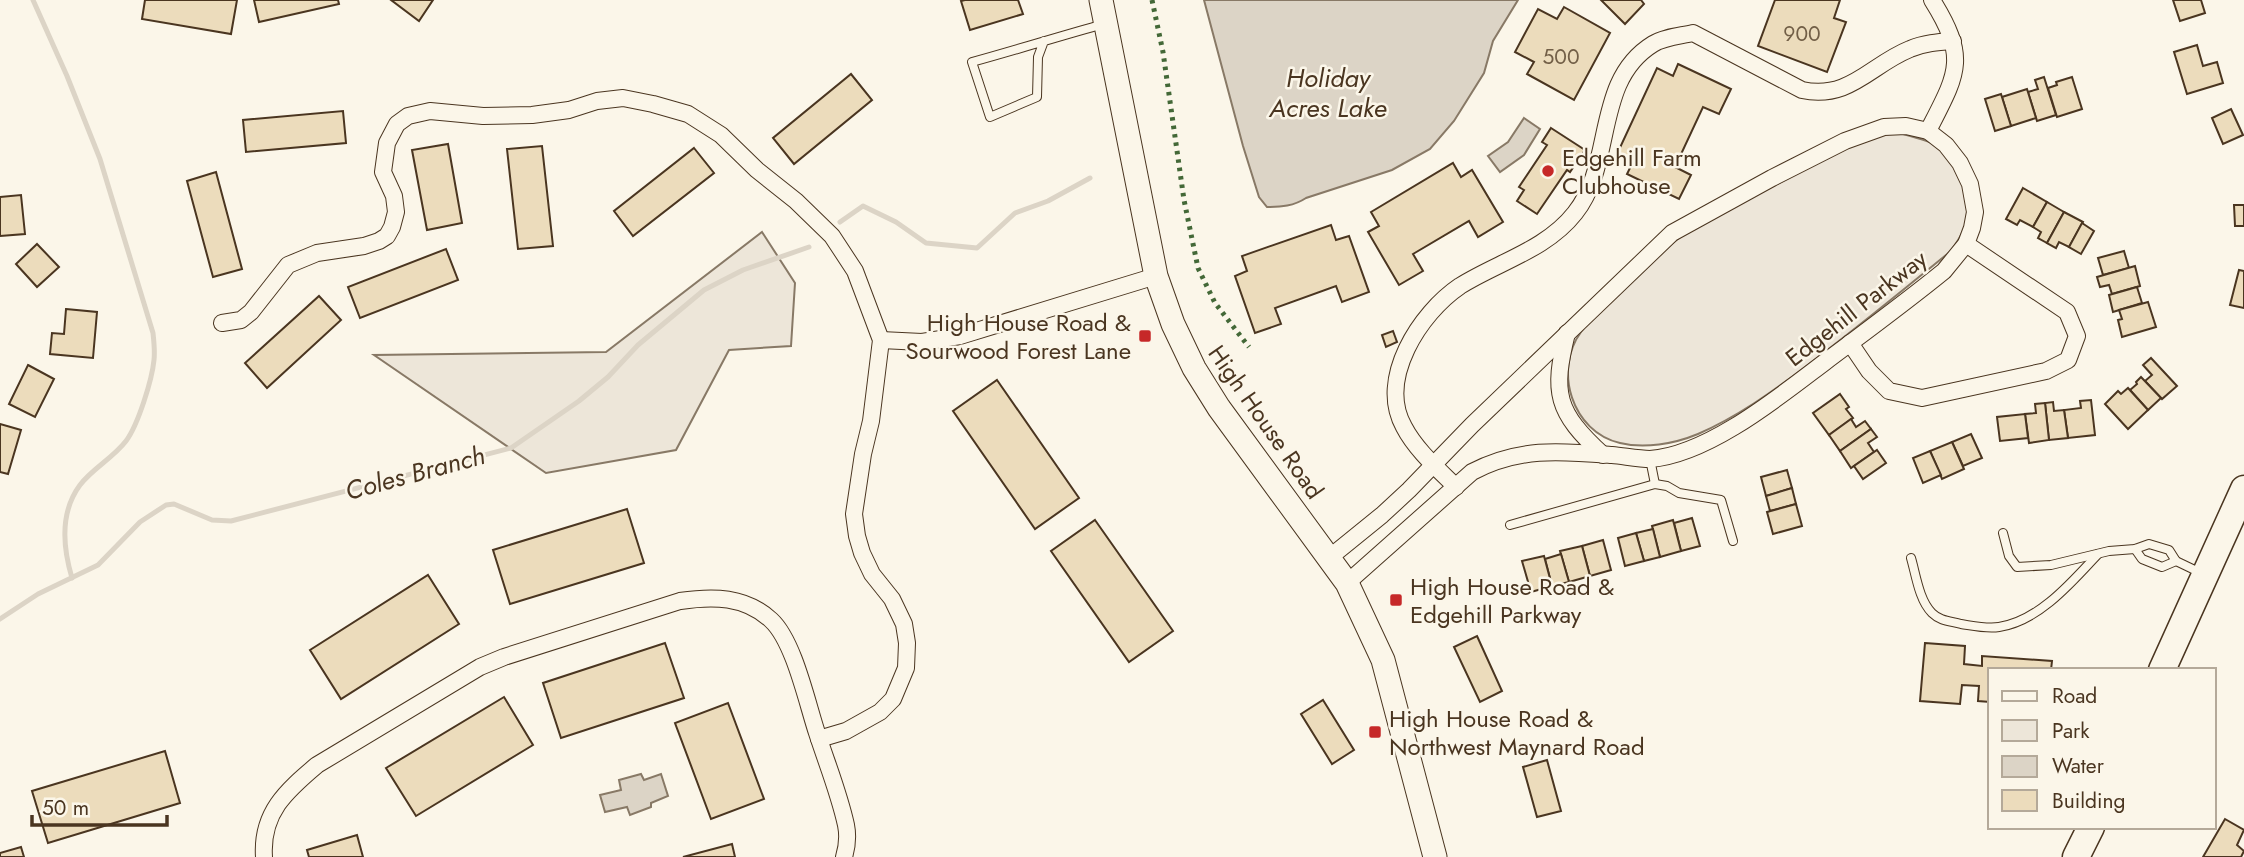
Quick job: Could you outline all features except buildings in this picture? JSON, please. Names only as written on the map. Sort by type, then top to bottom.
[{"type":"main road","name":"High House Road","points":[[1101,0],[1156,276],[1173,324],[1200,378],[1219,408],[1347,583],[1383,660],[1435,857]]},
{"type":"main road","points":[[2163,668],[2244,489]]},
{"type":"main road","points":[[2076,857],[2090,829]]},
{"type":"street","points":[[1329,558],[1382,515],[1672,233],[1808,159],[1866,132],[1884,127],[1906,126],[1928,131],[1952,82],[1956,58],[1949,26],[1932,0]]},
{"type":"street","points":[[1456,487],[1433,464],[1404,427],[1398,413],[1396,388],[1402,358],[1413,335],[1430,313],[1460,287],[1562,229],[1575,214],[1586,199],[1597,173],[1618,83],[1627,69],[1654,43],[1693,33],[1783,81],[1816,93],[1830,92],[1849,85],[1909,49],[1929,43],[1953,41]]},
{"type":"street","points":[[222,323],[241,320],[251,312],[288,265],[317,253],[379,242],[387,236],[396,212],[394,196],[383,172],[387,143],[397,124],[408,116],[430,111],[483,117],[532,115],[623,98],[670,108],[704,123],[796,201],[832,236],[855,271],[881,340],[871,421],[854,514],[857,536],[867,563],[872,574],[892,599],[904,624],[907,643],[906,668],[893,699],[880,712],[846,731],[819,739]]},
{"type":"street","name":"Edgehill Parkway","points":[[1347,583],[1472,472],[1491,462],[1513,455],[1542,452],[1650,459],[1696,445],[1749,418],[1944,271],[1966,244],[1975,212],[1970,184],[1960,163],[1946,145],[1928,131]]},
{"type":"street","points":[[1850,344],[1869,371],[1889,391],[1922,398],[2046,371],[2068,360],[2077,336],[2067,312],[1966,244]]},
{"type":"street","points":[[881,340],[922,342],[960,336],[1156,276]]},
{"type":"street","points":[[1567,333],[1559,368],[1562,402],[1570,421],[1603,455]]},
{"type":"street","points":[[264,857],[263,838],[271,814],[282,797],[317,765],[480,667],[680,601],[703,598],[730,599],[752,606],[772,621],[794,659],[834,779],[846,828],[845,857]]},
{"type":"lane","points":[[1044,41],[1038,57],[1037,97],[990,117],[972,62],[1044,41],[1107,24]]},
{"type":"lane","points":[[1650,459],[1655,484]]},
{"type":"lane","points":[[1510,525],[1655,484],[1667,486],[1679,493],[1721,500],[1733,541]]},
{"type":"lane","points":[[2003,533],[2009,556],[2017,567],[2051,565],[2149,544],[2169,550],[2176,561],[2204,575]]},
{"type":"lane","points":[[2135,549],[2142,559],[2162,567],[2176,561]]},
{"type":"lane","points":[[1911,558],[1924,603],[1940,619],[1980,627],[2000,627],[2035,612],[2051,601],[2098,554]]},
{"type":"green space","points":[[1894,131],[1937,145],[1947,154],[1962,176],[1968,194],[1968,217],[1963,232],[1951,251],[1793,376],[1727,420],[1679,440],[1639,446],[1603,437],[1590,426],[1579,413],[1568,381],[1573,347],[1588,324],[1652,260],[1708,219],[1840,151]]},
{"type":"green space","points":[[762,232],[795,283],[791,346],[729,350],[676,450],[546,473],[374,355],[606,352]]},
{"type":"water","name":"Holiday Acres Lake","points":[[1204,0],[1518,0],[1493,41],[1484,73],[1454,121],[1430,149],[1392,170],[1292,204],[1267,207],[1259,197],[1243,146]]},
{"type":"water","points":[[1524,118],[1540,129],[1524,155],[1500,172],[1488,156],[1508,142]]},
{"type":"water","points":[[641,774],[644,780],[661,774],[668,796],[651,803],[651,807],[630,815],[627,807],[605,812],[600,795],[621,790],[619,780]]},
{"type":"waterway","points":[[33,0],[100,159],[153,333],[154,346],[153,369],[140,414],[131,434],[121,447],[80,485],[69,507],[65,543],[72,578]]},
{"type":"waterway","name":"Coles Branch","points":[[840,222],[863,206],[896,222],[926,243],[977,248],[1015,213],[1048,201],[1090,178]]},
{"type":"waterway","name":"Coles Branch","points":[[0,619],[38,594],[98,565],[140,522],[166,505],[174,504],[212,520],[231,521],[511,448],[579,401],[608,377],[638,345],[704,290],[743,270],[809,247]]},
{"type":"hedge","points":[[1152,0],[1163,52],[1184,200],[1198,268],[1215,303],[1249,347]]},
{"type":"place","name":"Edgehill Farm Clubhouse","points":[[1548,171]]},
{"type":"place","name":"High House Road & Sourwood Forest Lane","points":[[1145,336]]},
{"type":"place","name":"High House Road & Edgehill Parkway","points":[[1396,600]]},
{"type":"place","name":"High House Road & Northwest Maynard Road","points":[[1375,732]]}]
